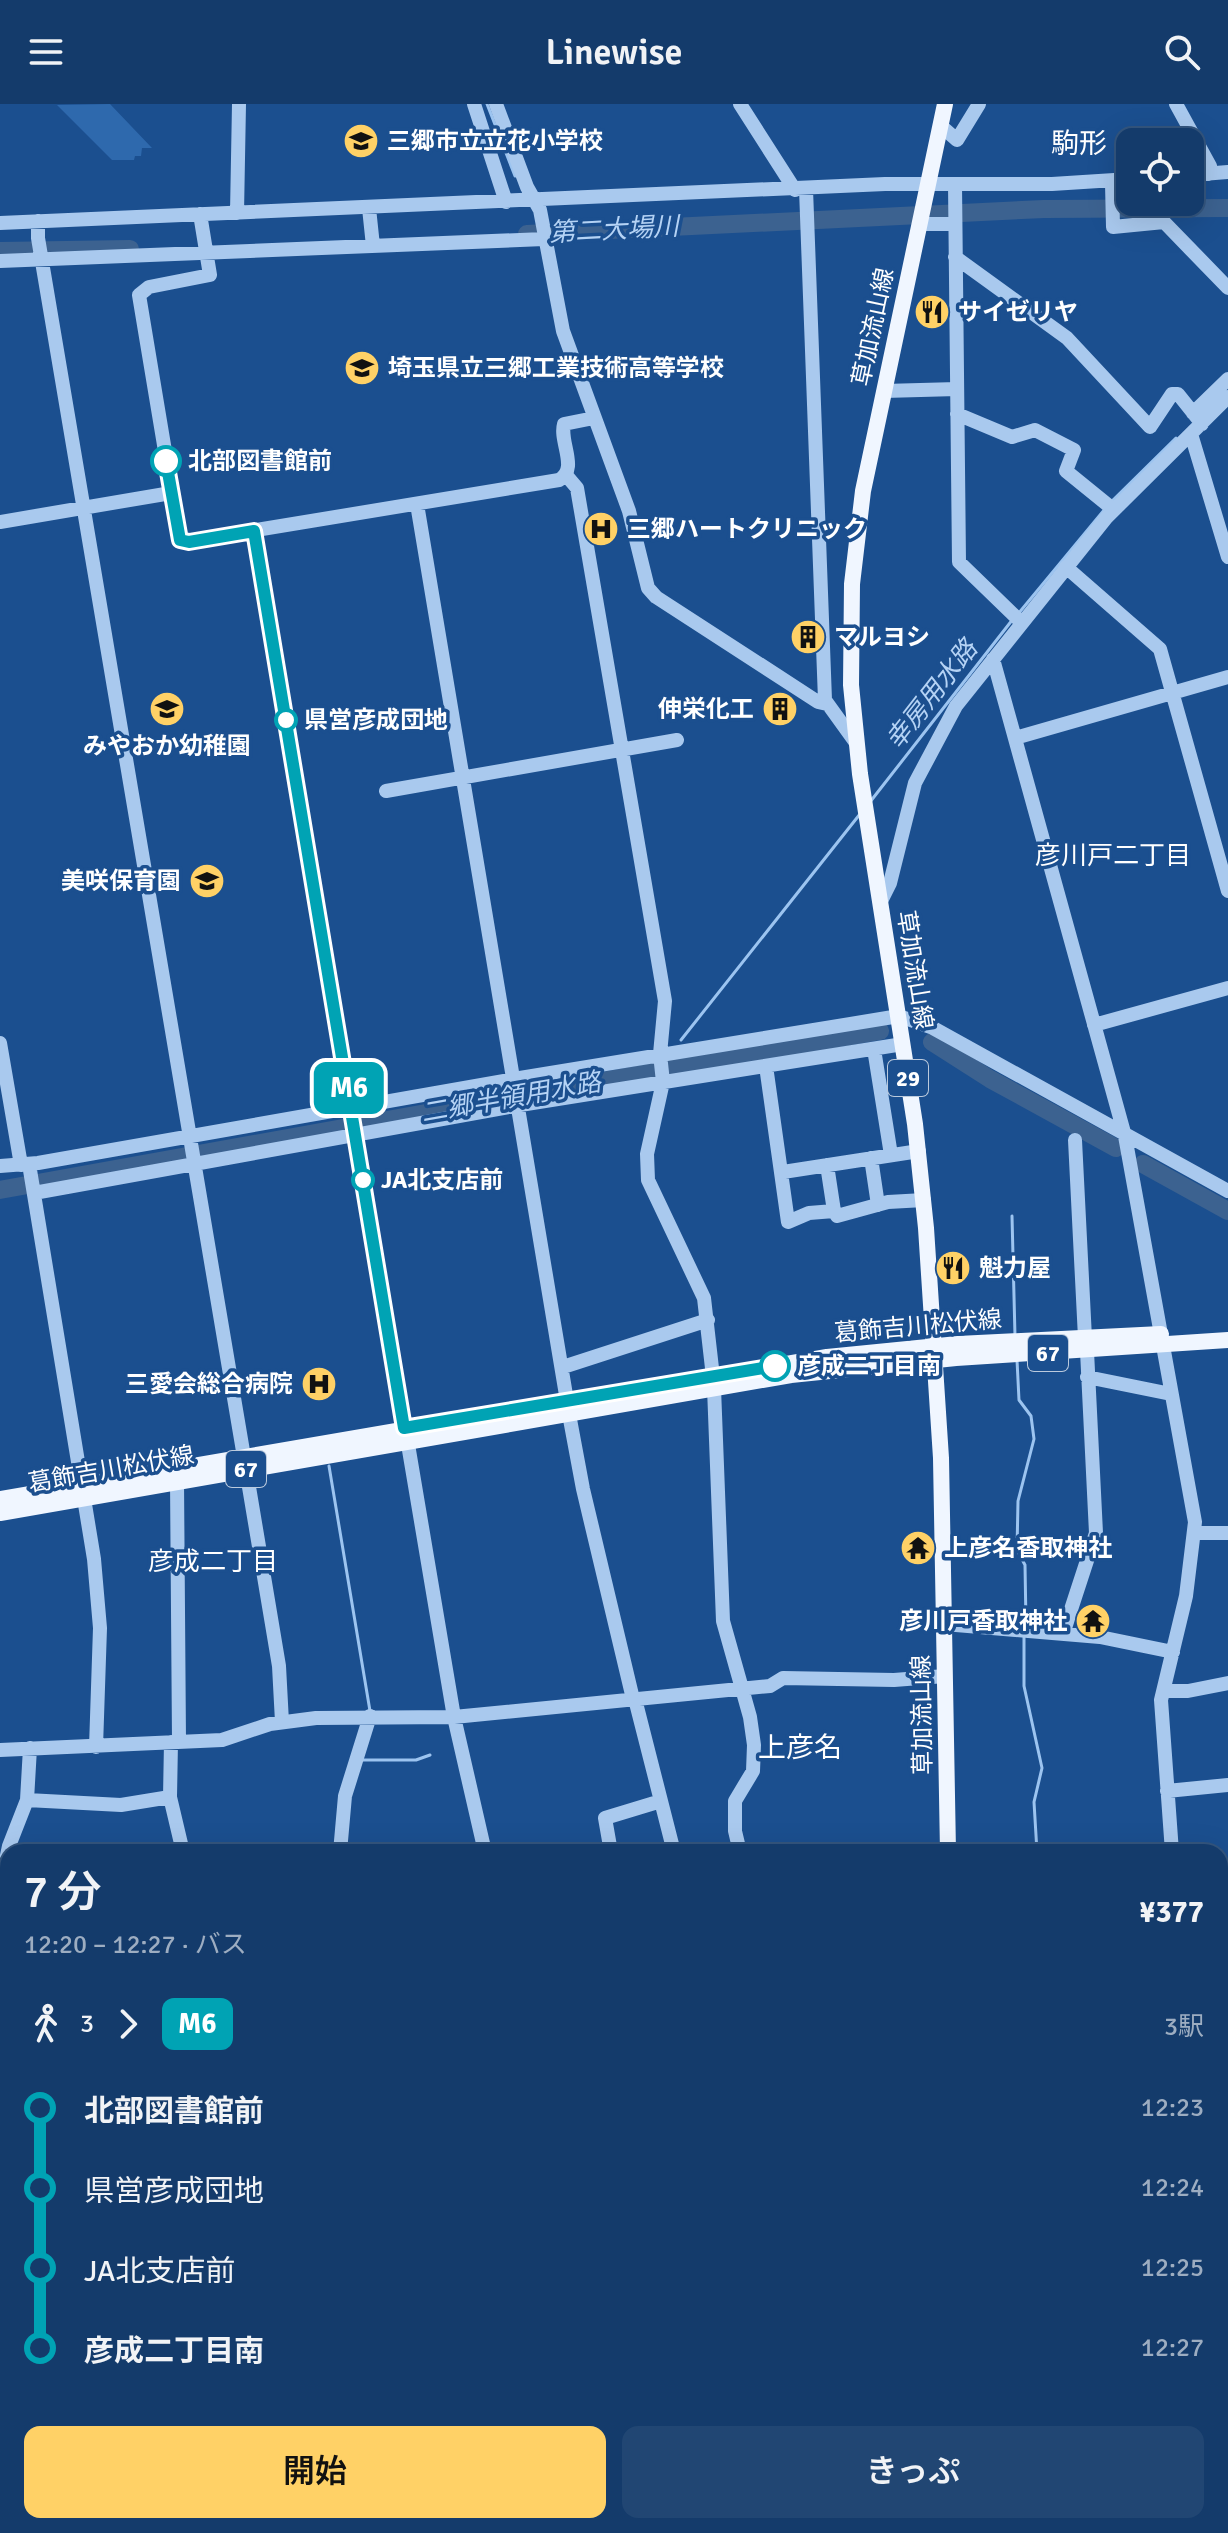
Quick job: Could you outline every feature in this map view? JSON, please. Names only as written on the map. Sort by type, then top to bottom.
[{"type":"main road","name":"草加流山線","points":[[945,104],[884,391],[856,541],[850,635],[856,743],[899,1016],[898,1042],[919,1151],[924,1200],[941,1458],[948,1844]]},
{"type":"main road","name":"葛飾吉川松伏線","points":[[0,1513],[83,1491],[713,1382],[791,1375],[934,1353],[1160,1339],[1228,1330]]},
{"type":"main road","name":"葛飾吉川松伏線","points":[[1160,1339],[1228,1340]]},
{"type":"main road","name":"葛飾吉川松伏線","points":[[0,1499],[177,1480],[245,1463]]},
{"type":"street","points":[[237,213],[239,104]]},
{"type":"street","points":[[474,104],[506,202]]},
{"type":"street","points":[[496,104],[541,215],[563,331],[629,511],[648,588],[669,606],[818,702],[827,704]]},
{"type":"street","points":[[740,104],[801,190],[807,207],[827,704],[856,743]]},
{"type":"street","points":[[941,126],[957,140],[979,104]]},
{"type":"street","points":[[1176,104],[1210,166],[1209,174]]},
{"type":"street","points":[[1204,174],[1228,172]]},
{"type":"street","points":[[955,184],[959,562],[1017,619]]},
{"type":"street","points":[[0,223],[201,222],[237,213],[369,215],[506,202],[801,190],[926,192],[955,184],[1116,186]]},
{"type":"street","points":[[1112,188],[1113,227],[1164,222],[1228,288]]},
{"type":"street","points":[[369,215],[373,246]]},
{"type":"street","points":[[38,221],[38,238],[83,508],[279,1666],[282,1722]]},
{"type":"street","points":[[201,222],[210,275],[149,287],[139,295],[171,493],[179,535],[184,542],[559,480],[566,475],[569,466],[562,428],[568,423],[594,418]]},
{"type":"street","points":[[919,224],[955,224]]},
{"type":"street","points":[[0,261],[544,239]]},
{"type":"street","points":[[955,257],[1067,338],[1150,427],[1172,394],[1178,394],[1195,423],[1228,557]]},
{"type":"street","points":[[1195,423],[1228,379]]},
{"type":"street","points":[[884,391],[957,389]]},
{"type":"street","points":[[880,903],[890,883],[915,783],[956,706],[993,659],[1017,619],[1066,567],[1111,507],[1195,423],[1228,397]]},
{"type":"street","points":[[957,414],[1012,437],[1035,430],[1074,450],[1066,471],[1111,507]]},
{"type":"street","points":[[566,475],[577,488],[665,1001],[660,1060],[663,1082],[647,1154],[648,1180],[704,1298],[708,1320],[723,1621],[754,1745],[753,1771],[735,1801],[738,1844]]},
{"type":"street","points":[[0,522],[171,493]]},
{"type":"street","points":[[417,504],[588,1513],[672,1844]]},
{"type":"street","points":[[254,531],[454,1717],[483,1844]]},
{"type":"street","points":[[1066,567],[1160,649],[1228,891]]},
{"type":"street","points":[[993,659],[1125,1136],[1196,1533],[1163,1691],[1171,1844]]},
{"type":"street","points":[[1015,738],[1228,677]]},
{"type":"street","points":[[386,791],[677,740]]},
{"type":"street","points":[[1094,1025],[1228,988]]},
{"type":"street","points":[[0,1166],[29,1177],[193,1152],[517,1094],[660,1060],[899,1016],[933,1028],[1228,1191]]},
{"type":"street","points":[[29,1177],[353,1125],[517,1094],[663,1082],[874,1049],[898,1042]]},
{"type":"street","points":[[808,1052],[898,1042]]},
{"type":"street","points":[[0,1043],[29,1177],[83,1491],[100,1628],[96,1747]]},
{"type":"street","points":[[874,1049],[891,1155]]},
{"type":"street","points":[[766,1066],[788,1222],[809,1213],[834,1211]]},
{"type":"street","points":[[1063,1634],[1096,1533],[1075,1140]]},
{"type":"street","points":[[783,1172],[919,1151]]},
{"type":"street","points":[[871,1158],[878,1205]]},
{"type":"street","points":[[827,1165],[837,1216],[878,1205],[924,1200]]},
{"type":"street","points":[[563,1367],[708,1320]]},
{"type":"street","points":[[1087,1377],[1171,1394]]},
{"type":"street","points":[[177,1480],[175,1742],[170,1797],[181,1844]]},
{"type":"street","points":[[1196,1533],[1228,1533]]},
{"type":"street","points":[[944,1624],[1063,1634],[1173,1652]]},
{"type":"street","points":[[0,1750],[222,1740],[282,1722],[370,1716],[454,1717],[770,1686],[783,1678],[894,1680],[945,1676]]},
{"type":"street","points":[[1163,1691],[1188,1691],[1228,1683]]},
{"type":"street","points":[[341,1844],[345,1796],[370,1716]]},
{"type":"street","points":[[10,1844],[27,1800],[30,1748]]},
{"type":"street","points":[[1167,1791],[1228,1785]]},
{"type":"street","points":[[27,1800],[121,1805],[170,1797]]},
{"type":"street","points":[[610,1844],[605,1818],[661,1801]]},
{"type":"shaded area","points":[[110,104],[152,148],[142,148],[141,156],[135,156],[134,160],[112,160],[57,105]]},
{"type":"waterway","points":[[487,104],[515,176]]},
{"type":"waterway","name":"第二大場川","points":[[527,234],[1044,209],[1228,208]]},
{"type":"waterway","name":"第二大場川","points":[[0,251],[130,249]]},
{"type":"waterway","name":"幸房用水路","points":[[1110,503],[1176,438]]},
{"type":"waterway","name":"幸房用水路","points":[[1018,614],[1105,509]]},
{"type":"waterway","name":"幸房用水路","points":[[870,802],[1013,619]]},
{"type":"waterway","name":"幸房用水路","points":[[681,1040],[860,814]]},
{"type":"waterway","name":"二郷半領用水路","points":[[0,1190],[880,1031]]},
{"type":"waterway","name":"二郷半領用水路","points":[[932,1042],[990,1079],[1116,1148]]},
{"type":"waterway","name":"二郷半領用水路","points":[[1143,1164],[1228,1211]]},
{"type":"waterway","points":[[1012,1216],[1015,1336]]},
{"type":"waterway","points":[[1017,1360],[1019,1400],[1031,1416],[1034,1439],[1018,1501],[1017,1550],[1025,1565],[1026,1624]]},
{"type":"waterway","points":[[329,1466],[370,1711]]},
{"type":"waterway","points":[[1024,1636],[1024,1686],[1042,1768],[1034,1802],[1037,1844]]},
{"type":"waterway","points":[[360,1760],[416,1760],[430,1755]]},
{"type":"bus line","name":"M6","points":[[166,461],[180,540],[189,542],[254,531],[404,1428],[775,1366]]},
{"type":"place","name":"三郷市立立花小学校","points":[[361,141]]},
{"type":"place","name":"サイゼリヤ","points":[[932,312]]},
{"type":"place","name":"埼玉県立三郷工業技術高等学校","points":[[362,368]]},
{"type":"place","name":"北部図書館前","points":[[166,461]]},
{"type":"place","name":"三郷ハートクリニック","points":[[601,529]]},
{"type":"place","name":"マルヨシ","points":[[808,637]]},
{"type":"place","name":"みやおか幼稚園","points":[[167,709]]},
{"type":"place","name":"伸栄化工","points":[[780,709]]},
{"type":"place","name":"県営彦成団地","points":[[286,720]]},
{"type":"place","name":"美咲保育園","points":[[207,881]]},
{"type":"place","name":"JA北支店前","points":[[363,1180]]},
{"type":"place","name":"魁力屋","points":[[953,1268]]},
{"type":"place","name":"彦成二丁目南","points":[[775,1366]]},
{"type":"place","name":"三愛会総合病院","points":[[319,1384]]},
{"type":"place","name":"上彦名香取神社","points":[[918,1548]]},
{"type":"place","name":"彦川戸香取神社","points":[[1093,1621]]},
{"type":"district","name":"駒形","points":[[1079,144]]},
{"type":"district","name":"彦川戸二丁目","points":[[1113,856]]},
{"type":"district","name":"彦成二丁目","points":[[213,1562]]},
{"type":"district","name":"上彦名","points":[[800,1748]]}]
